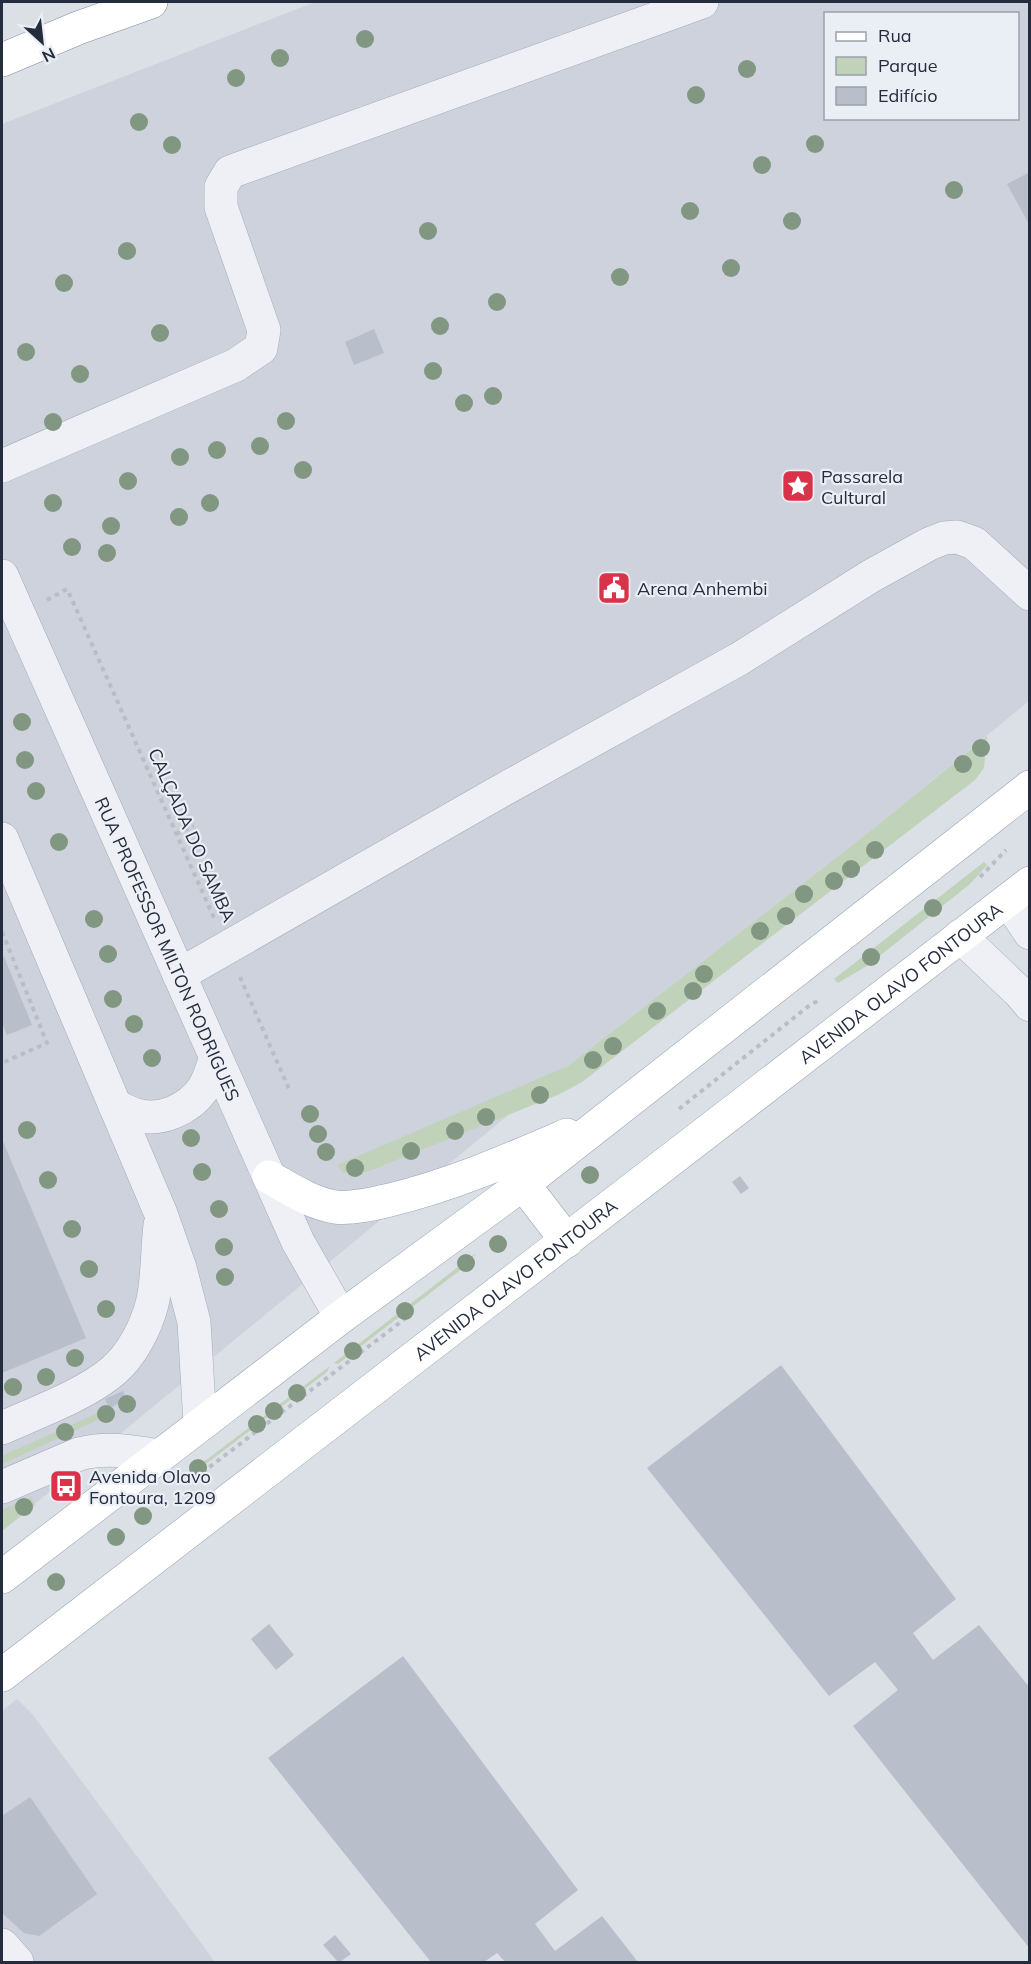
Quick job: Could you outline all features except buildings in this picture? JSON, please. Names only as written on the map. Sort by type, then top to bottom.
[{"type":"main road","points":[[2,60],[78,28],[152,2]]},
{"type":"main road","points":[[2,1577],[341,1317],[523,1184],[1029,787]]},
{"type":"main road","name":"AVENIDA OLAVO FONTOURA","points":[[2,1675],[1018,892]]},
{"type":"main road","points":[[269,1177],[309,1200],[337,1207],[371,1204],[414,1194],[477,1173],[612,1114]]},
{"type":"main road","points":[[523,1184],[567,1241]]},
{"type":"street","points":[[2,466],[236,365],[261,348],[264,330],[221,207],[221,188],[230,172],[702,2]]},
{"type":"street","points":[[179,975],[739,658],[871,576],[929,544],[944,538],[957,537],[974,543],[1029,594]]},
{"type":"street","name":"RUA PROFESSOR MILTON RODRIGUES","points":[[2,576],[298,1242],[341,1317]]},
{"type":"street","points":[[2,839],[161,1214],[180,1268],[194,1322],[200,1424]]},
{"type":"street","points":[[1018,892],[1029,933]]},
{"type":"street","points":[[960,936],[1020,993],[1029,1005]]},
{"type":"street","points":[[115,1106],[137,1115],[151,1117],[168,1115],[182,1109],[203,1089],[216,1058]]},
{"type":"street","points":[[2,1428],[66,1400],[112,1372],[121,1363],[142,1331],[153,1302],[161,1214]]},
{"type":"street","points":[[2,1486],[90,1451],[117,1449],[158,1456]]},
{"type":"street","points":[[2,1945],[17,1962]]},
{"type":"path","name":"CALÇADA DO SAMBA","points":[[69,593],[289,1089]]},
{"type":"path","points":[[176,834],[194,826]]},
{"type":"path","points":[[2,932],[47,1043],[2,1063]]},
{"type":"shaded area","points":[[315,2],[1029,2],[1029,701],[873,829],[568,1066],[2,1531],[2,124]]},
{"type":"shaded area","points":[[17,1699],[32,1714],[215,1962],[2,1962],[2,1711]]},
{"type":"green space","points":[[987,736],[984,768],[975,780],[582,1082],[560,1094],[362,1174],[343,1173],[337,1165],[568,1066],[873,829]]},
{"type":"green space","points":[[984,862],[987,865],[970,884],[867,966],[838,983],[834,979]]},
{"type":"green space","points":[[476,1253],[468,1264],[338,1364],[334,1363]]},
{"type":"green space","points":[[330,1366],[327,1372],[190,1476],[185,1476]]},
{"type":"green space","points":[[109,1408],[111,1414],[2,1464],[2,1456]]},
{"type":"green space","points":[[31,1497],[35,1505],[2,1531],[2,1510]]},
{"type":"place","name":"Passarela Cultural","points":[[798,486]]},
{"type":"place","name":"Arena Anhembi","points":[[614,588]]},
{"type":"place","name":"Avenida Olavo Fontoura, 1209","points":[[66,1486]]}]
